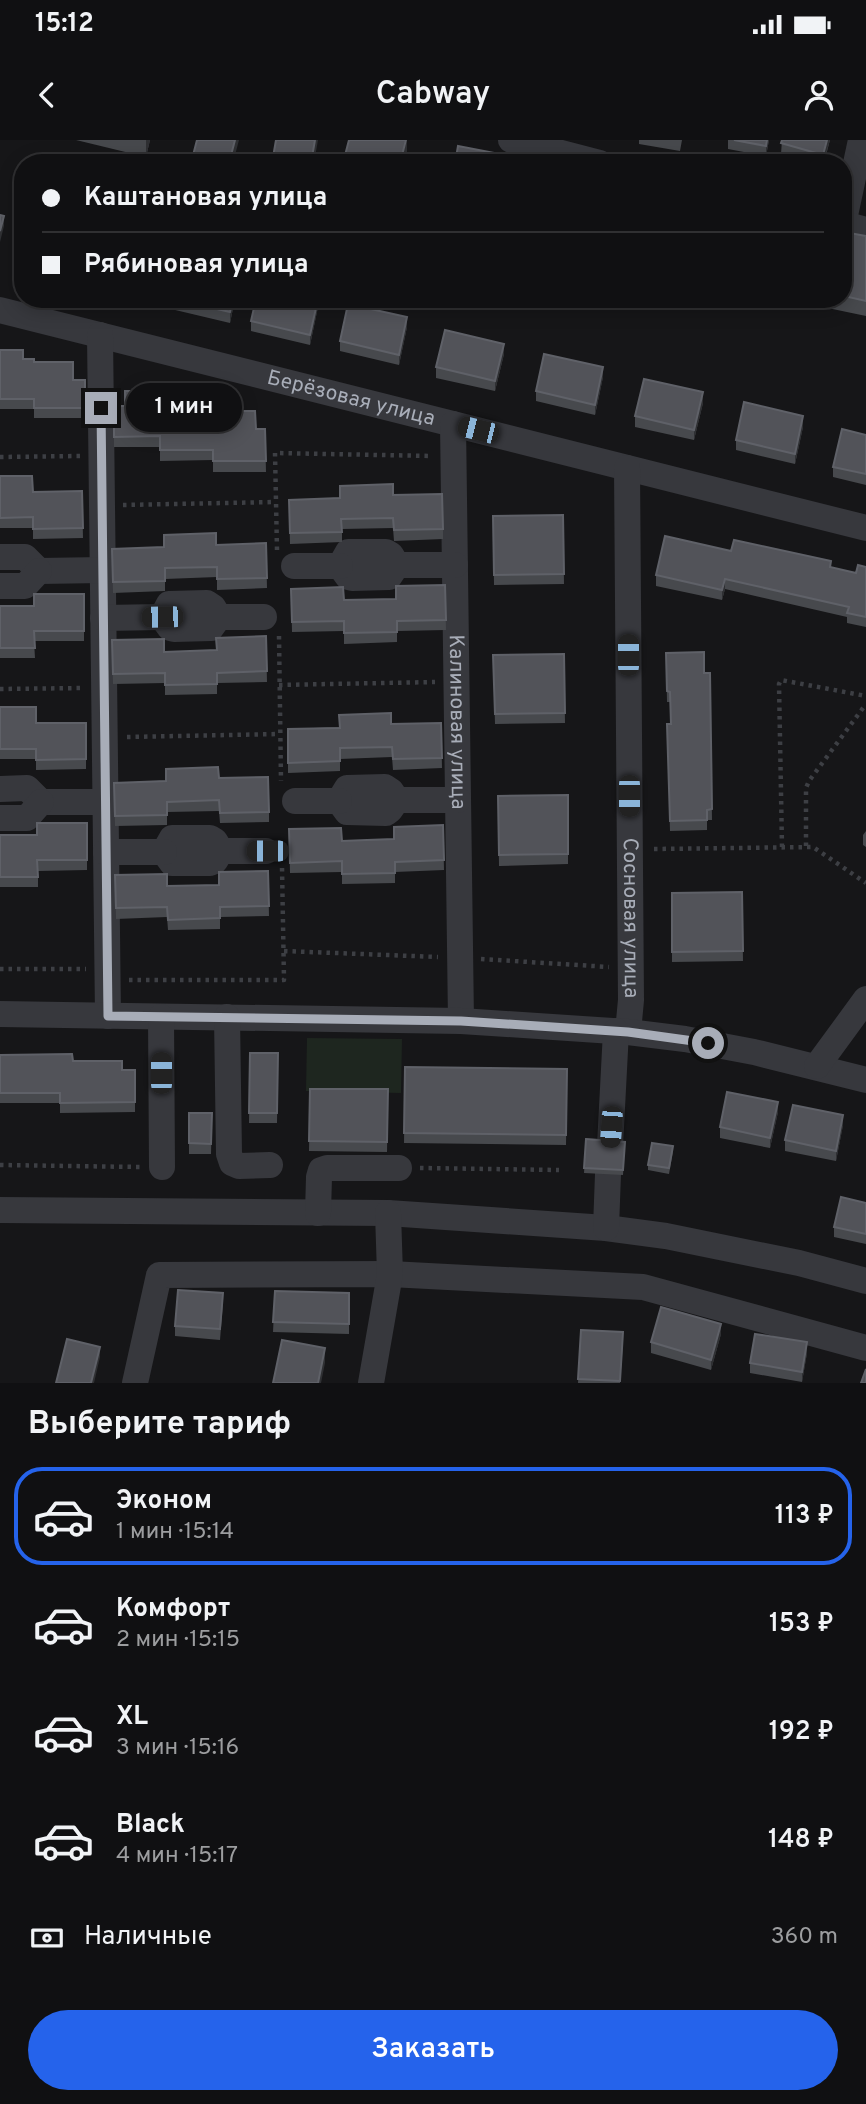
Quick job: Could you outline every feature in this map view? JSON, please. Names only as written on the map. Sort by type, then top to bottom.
[{"type":"street","points":[[511,140],[548,145],[574,154]]},
{"type":"street","points":[[852,183],[861,140]]},
{"type":"street","name":"Берёзовая улица","points":[[0,310],[866,528]]},
{"type":"street","points":[[100,335],[108,1016]]},
{"type":"street","name":"Калиновая улица","points":[[453,424],[461,1021]]},
{"type":"street","name":"Сосновая улица","points":[[610,1146],[622,1031],[631,1000],[627,468]]},
{"type":"street","points":[[286,560],[340,566],[348,552],[374,552],[389,553],[397,565],[455,565]]},
{"type":"street","points":[[0,557],[25,557],[39,571],[103,570]]},
{"type":"street","points":[[0,586],[25,586],[39,571]]},
{"type":"street","points":[[103,618],[162,617],[169,604],[196,603],[211,605],[219,617],[271,623]]},
{"type":"street","points":[[288,794],[340,801],[347,788],[373,787],[388,788],[397,800],[458,800]]},
{"type":"street","points":[[0,789],[27,788],[41,802],[106,802]]},
{"type":"street","points":[[0,818],[27,818],[41,802]]},
{"type":"street","points":[[106,852],[164,852],[172,838],[210,838],[221,851],[274,857]]},
{"type":"street","points":[[817,1066],[866,999]]},
{"type":"street","points":[[0,1014],[461,1021],[622,1031],[685,1039],[817,1066],[866,1080]]},
{"type":"street","points":[[161,1017],[162,1167]]},
{"type":"street","points":[[227,1017],[229,1154],[232,1163],[239,1166],[270,1165]]},
{"type":"street","points":[[318,1213],[321,1170],[398,1168]]},
{"type":"street","points":[[606,1228],[608,1174]]},
{"type":"street","points":[[0,1210],[388,1213],[606,1228],[666,1236],[799,1263],[866,1281]]},
{"type":"street","points":[[370,1383],[390,1275],[388,1213]]},
{"type":"street","points":[[135,1383],[159,1275],[390,1275],[643,1287],[866,1348]]},
{"type":"path","points":[[286,560],[276,502],[275,453],[454,456]]},
{"type":"path","points":[[0,457],[102,456]]},
{"type":"path","points":[[102,506],[276,502]]},
{"type":"path","points":[[271,623],[288,794]]},
{"type":"path","points":[[782,846],[781,680],[866,696]]},
{"type":"path","points":[[279,685],[457,681]]},
{"type":"path","points":[[0,689],[104,687]]},
{"type":"path","points":[[806,846],[806,788],[866,705]]},
{"type":"path","points":[[105,737],[280,734]]},
{"type":"path","points":[[630,849],[806,846],[819,849],[866,883]]},
{"type":"path","points":[[0,969],[284,980],[274,857]]},
{"type":"path","points":[[0,1165],[162,1167]]},
{"type":"path","points":[[398,1168],[559,1170]]},
{"type":"shaded area","points":[[307,1038],[402,1039],[401,1093],[306,1091]]},
{"type":"building","points":[[197,140],[235,140],[231,154],[193,154]]},
{"type":"building","points":[[276,140],[315,140],[313,154],[274,154]]},
{"type":"building","points":[[349,140],[406,140],[402,154],[345,154]]},
{"type":"building","points":[[734,140],[767,140],[766,146]]},
{"type":"building","points":[[782,140],[827,140],[823,154],[781,143]]},
{"type":"building","points":[[458,146],[499,154],[457,154]]},
{"type":"building","points":[[0,215],[4,216],[0,231]]},
{"type":"building","points":[[852,233],[866,236],[866,301],[852,298]]},
{"type":"building","points":[[213,308],[231,308],[230,312]]},
{"type":"building","points":[[254,308],[316,308],[310,335],[251,321]]},
{"type":"building","points":[[347,308],[366,308],[407,317],[399,355],[340,341]]},
{"type":"building","points":[[445,330],[504,344],[495,381],[436,367]]},
{"type":"building","points":[[0,350],[23,350],[23,359],[34,359],[34,362],[73,362],[73,380],[85,380],[85,408],[34,408],[34,399],[0,399]]},
{"type":"building","points":[[544,354],[603,367],[595,405],[536,391]]},
{"type":"building","points":[[644,379],[703,392],[694,430],[635,416]]},
{"type":"building","points":[[125,391],[157,391],[157,399],[205,399],[205,411],[255,411],[256,429],[265,429],[266,461],[213,461],[213,450],[160,450],[160,436],[114,437],[114,406],[125,406]]},
{"type":"building","points":[[744,402],[803,416],[795,454],[736,440]]},
{"type":"building","points":[[842,429],[866,435],[866,474],[833,467]]},
{"type":"building","points":[[0,476],[32,476],[33,492],[82,491],[83,528],[33,529],[33,517],[0,518]]},
{"type":"building","points":[[393,484],[393,495],[442,494],[443,529],[394,530],[393,518],[341,519],[342,532],[290,533],[289,500],[340,498],[340,486]]},
{"type":"building","points":[[563,515],[564,574],[494,575],[493,516]]},
{"type":"building","points":[[216,533],[216,545],[266,543],[267,578],[217,579],[217,567],[165,568],[165,581],[113,582],[112,549],[164,547],[164,535]]},
{"type":"building","points":[[665,536],[731,551],[734,540],[831,561],[830,567],[856,573],[858,565],[866,567],[866,617],[847,613],[849,607],[725,579],[722,590],[656,575]]},
{"type":"building","points":[[445,585],[446,620],[397,621],[397,632],[344,633],[344,621],[292,622],[291,589],[343,587],[344,600],[396,599],[396,586]]},
{"type":"building","points":[[34,594],[84,594],[84,631],[34,631],[35,648],[0,648],[0,606],[34,606]]},
{"type":"building","points":[[266,636],[267,671],[217,673],[217,684],[165,685],[165,673],[113,674],[112,640],[164,639],[164,652],[217,650],[216,638]]},
{"type":"building","points":[[704,652],[704,673],[710,673],[712,809],[707,810],[707,820],[670,821],[667,724],[671,724],[666,653]]},
{"type":"building","points":[[564,654],[565,713],[495,714],[493,655]]},
{"type":"building","points":[[0,707],[36,707],[36,723],[86,723],[86,759],[36,760],[36,749],[0,749]]},
{"type":"building","points":[[391,713],[391,724],[441,723],[442,758],[393,759],[392,747],[340,748],[340,761],[288,763],[288,729],[340,728],[339,715]]},
{"type":"building","points":[[218,767],[219,778],[268,777],[269,812],[220,813],[219,800],[167,802],[167,815],[115,816],[114,783],[166,781],[166,769]]},
{"type":"building","points":[[568,795],[568,854],[499,855],[498,796]]},
{"type":"building","points":[[37,823],[87,823],[87,860],[37,860],[38,877],[0,877],[0,835],[37,835]]},
{"type":"building","points":[[443,825],[444,860],[395,862],[395,873],[342,874],[342,861],[290,863],[289,829],[341,828],[342,841],[394,839],[394,827]]},
{"type":"building","points":[[268,871],[269,906],[220,907],[220,918],[168,920],[167,907],[116,908],[115,875],[167,874],[167,886],[219,885],[219,872]]},
{"type":"building","points":[[742,892],[743,951],[672,952],[672,893]]},
{"type":"building","points":[[250,1053],[278,1053],[277,1113],[249,1113]]},
{"type":"building","points":[[72,1054],[73,1061],[122,1061],[122,1070],[135,1070],[135,1102],[60,1103],[60,1093],[0,1093],[0,1055]]},
{"type":"building","points":[[405,1067],[567,1069],[566,1135],[404,1133]]},
{"type":"building","points":[[310,1089],[388,1089],[387,1142],[309,1141]]},
{"type":"building","points":[[727,1092],[778,1102],[770,1138],[720,1127]]},
{"type":"building","points":[[793,1105],[843,1115],[836,1151],[785,1140]]},
{"type":"building","points":[[189,1113],[212,1113],[211,1144],[189,1143]]},
{"type":"building","points":[[586,1139],[625,1142],[623,1170],[584,1168]]},
{"type":"building","points":[[652,1143],[673,1146],[669,1168],[648,1165]]},
{"type":"building","points":[[841,1197],[866,1203],[866,1234],[834,1227]]},
{"type":"building","points":[[178,1290],[223,1293],[220,1329],[175,1326]]},
{"type":"building","points":[[275,1291],[349,1293],[349,1324],[273,1322]]},
{"type":"building","points":[[661,1307],[721,1324],[711,1360],[651,1342]]},
{"type":"building","points":[[581,1330],[623,1332],[620,1381],[578,1379]]},
{"type":"building","points":[[755,1334],[807,1342],[802,1372],[750,1363]]},
{"type":"building","points":[[67,1339],[100,1347],[91,1383],[56,1383]]},
{"type":"building","points":[[282,1340],[325,1348],[318,1383],[273,1383]]},
{"type":"building","points":[[866,1369],[866,1383],[861,1383]]},
{"type":"route","points":[[101,408],[108,1016],[461,1021],[628,1032],[708,1043]]}]
